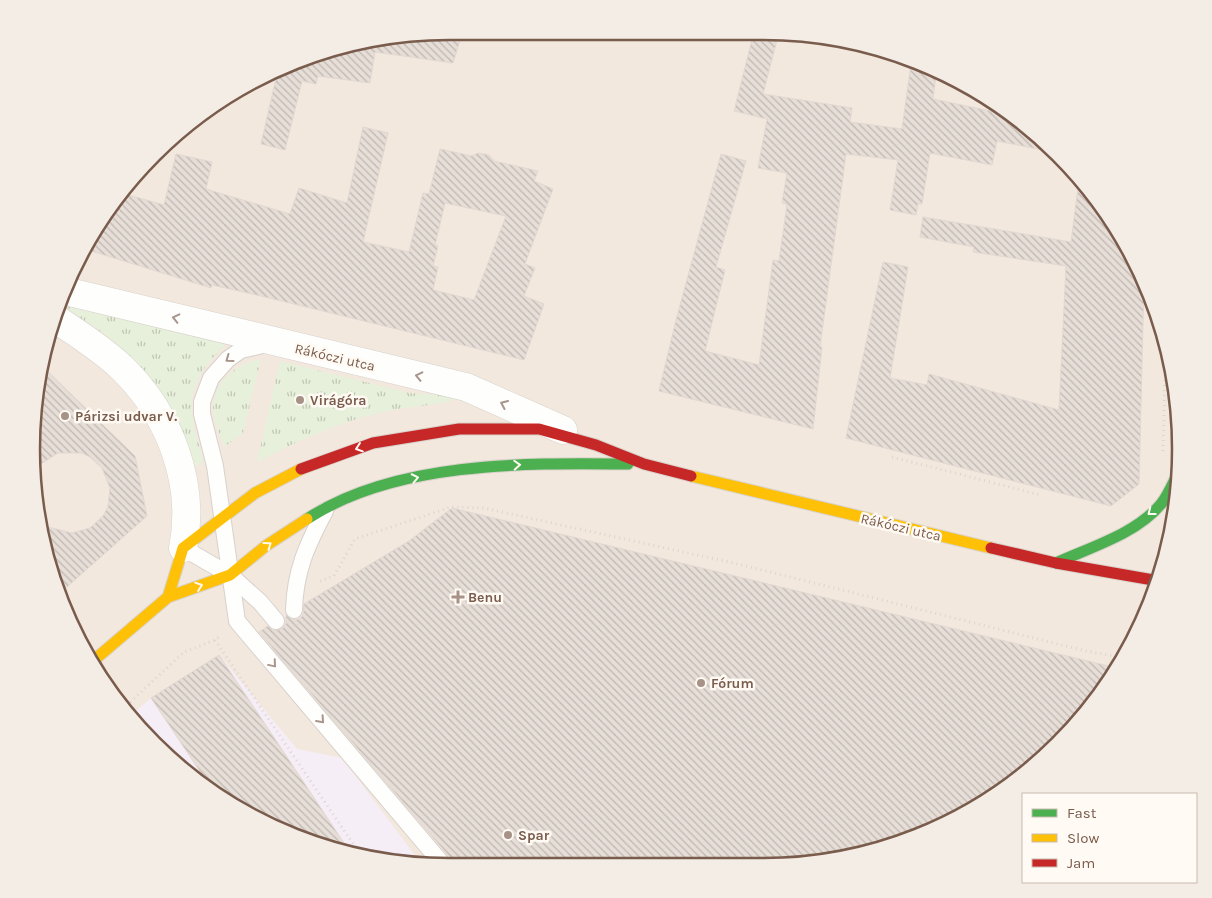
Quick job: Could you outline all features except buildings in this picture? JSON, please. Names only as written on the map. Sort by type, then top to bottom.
[{"type":"street","name":"Rákóczi utca","points":[[71,292],[275,343],[466,387],[596,445],[644,464],[755,493],[1056,563],[1150,579]]},
{"type":"street","points":[[61,322],[92,343],[121,367],[136,383],[158,417],[173,447],[185,485],[187,516],[183,548],[168,596],[97,657]]},
{"type":"street","name":"Rákóczi utca","points":[[183,548],[222,516],[255,493],[311,464],[373,443],[458,429],[539,429],[596,445]]},
{"type":"street","name":"Rákóczi utca","points":[[168,596],[230,575],[268,545],[329,504],[388,484],[469,467],[539,463],[644,464]]},
{"type":"street","points":[[1056,563],[1121,534],[1153,512],[1162,503],[1170,488]]},
{"type":"lane","points":[[275,343],[241,350],[228,358],[218,367],[204,391],[202,414],[215,466],[237,621],[294,689],[347,746],[437,858]]},
{"type":"lane","points":[[294,610],[295,587],[299,566],[329,504]]},
{"type":"lane","points":[[183,548],[230,575],[260,602],[276,621]]},
{"type":"lane","points":[[294,689],[308,698]]},
{"type":"path","points":[[1162,460],[1165,374]]},
{"type":"path","points":[[892,457],[1041,495]]},
{"type":"path","points":[[295,587],[306,588],[334,576],[355,539],[451,507],[484,508],[738,564],[1086,651],[1116,656]]},
{"type":"path","points":[[129,703],[184,652],[215,640],[237,621]]},
{"type":"path","points":[[215,640],[355,847]]},
{"type":"shaded area","points":[[763,40],[816,43],[869,54],[920,71],[968,95],[1033,141],[1071,179],[1103,222],[1130,268],[1141,292],[1158,343],[1169,396],[1171,422],[1172,449],[1169,502],[1158,555],[1150,580],[1141,606],[1117,654],[1071,719],[1035,755],[967,803],[920,827],[869,844],[843,850],[816,855],[763,858],[449,858],[394,855],[203,775],[179,757],[141,719],[109,676],[95,654],[71,606],[54,555],[43,502],[40,449],[43,396],[54,343],[71,292],[95,244],[141,179],[179,141],[222,109],[268,82],[292,71],[343,54],[396,43],[422,41]]},
{"type":"shaded area","points":[[219,655],[297,749],[342,758],[416,857],[396,855],[343,844],[292,827],[244,803],[179,757],[141,719],[135,711],[151,698]]},
{"type":"green space","points":[[70,305],[224,344],[224,347],[210,361],[201,374],[192,400],[194,428],[204,461],[195,467],[170,409],[149,377],[137,363],[99,330],[66,309]]},
{"type":"green space","points":[[261,359],[243,433],[224,447],[213,409],[218,389],[231,372],[240,366]]},
{"type":"green space","points":[[280,361],[410,393],[453,396],[455,400],[383,412],[350,421],[303,440],[257,462]]},
{"type":"traffic: fast","points":[[307,519],[342,500],[380,486],[420,476],[462,469],[505,466],[628,464]]},
{"type":"traffic: fast","points":[[1056,563],[1112,539],[1139,524],[1161,504],[1170,489]]},
{"type":"traffic: slow","points":[[168,597],[183,548],[255,493],[301,469]]},
{"type":"traffic: slow","points":[[691,476],[991,548]]},
{"type":"traffic: slow","points":[[97,657],[168,597],[230,575],[267,545],[307,519]]},
{"type":"traffic: jam","points":[[301,469],[373,443],[459,429],[539,429],[596,445],[644,464],[691,476]]},
{"type":"traffic: jam","points":[[991,548],[1056,563],[1150,579]]},
{"type":"place","name":"Virágóra","points":[[300,400]]},
{"type":"place","name":"Párizsi udvar V.","points":[[65,416]]},
{"type":"place","name":"Benu","points":[[458,597]]},
{"type":"place","name":"Fórum","points":[[701,683]]},
{"type":"place","name":"Spar","points":[[508,835]]}]
